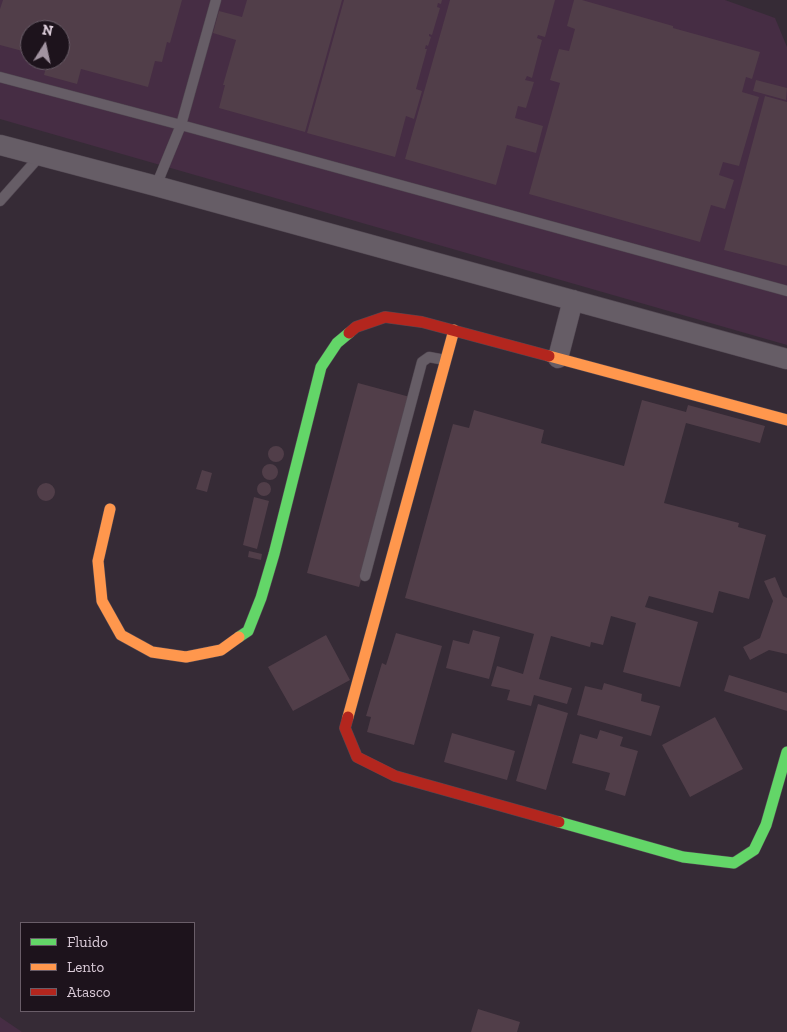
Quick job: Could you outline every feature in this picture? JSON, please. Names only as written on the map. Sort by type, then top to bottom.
[{"type":"street","points":[[0,145],[787,359]]},
{"type":"street","points":[[558,358],[573,300]]},
{"type":"street","points":[[110,509],[98,561],[102,601],[121,635],[152,652],[186,657],[221,650],[248,631],[261,598],[274,554],[321,367],[337,343],[356,326],[385,317],[422,322],[787,420]]},
{"type":"street","points":[[454,330],[345,728],[357,757],[395,776],[683,857],[734,863],[754,850],[766,825],[787,752]]},
{"type":"lane","points":[[156,186],[181,126],[216,0]]},
{"type":"lane","points":[[0,77],[787,291]]},
{"type":"lane","points":[[0,201],[40,156]]},
{"type":"lane","points":[[365,576],[422,362],[429,357],[446,360]]},
{"type":"shaded area","points":[[0,0],[725,0],[775,18],[787,47],[787,345],[0,119]]},
{"type":"shaded area","points":[[0,1017],[22,1032],[0,1032]]},
{"type":"building","points":[[3,0],[182,0],[170,43],[167,42],[162,62],[155,61],[148,87],[81,69],[77,84],[44,75],[45,70],[70,70],[70,20],[20,20],[20,50],[0,45],[0,9]]},
{"type":"building","points":[[247,0],[342,0],[305,132],[219,108],[225,85],[223,85],[236,40],[213,33],[219,11],[242,17]]},
{"type":"building","points":[[344,0],[442,0],[441,4],[438,3],[437,7],[440,8],[432,35],[429,34],[431,37],[428,46],[426,45],[425,49],[427,49],[416,89],[422,91],[414,119],[406,116],[395,157],[307,133]]},
{"type":"building","points":[[450,0],[555,0],[545,37],[538,35],[537,38],[542,40],[532,78],[527,76],[525,80],[534,82],[526,108],[518,106],[515,118],[543,126],[536,153],[507,145],[496,185],[405,159]]},
{"type":"building","points":[[574,0],[582,0],[760,52],[752,79],[746,77],[742,92],[759,97],[739,166],[723,162],[719,175],[734,180],[725,209],[711,205],[700,242],[529,194],[560,83],[550,80],[559,49],[569,51],[575,29],[567,26]]},
{"type":"building","points":[[756,80],[787,88],[786,100],[753,91]]},
{"type":"building","points":[[765,96],[787,102],[787,266],[724,250]]},
{"type":"building","points":[[358,383],[410,397],[359,587],[307,573]]},
{"type":"building","points":[[642,400],[686,412],[688,405],[765,426],[760,443],[686,423],[664,503],[739,523],[738,527],[766,535],[749,599],[719,591],[713,613],[649,596],[645,607],[698,622],[680,687],[623,672],[636,623],[611,616],[603,645],[591,642],[590,647],[551,636],[539,679],[572,688],[567,704],[534,695],[531,706],[507,700],[510,690],[491,686],[497,666],[523,674],[534,634],[405,598],[453,424],[469,428],[474,410],[544,430],[541,443],[624,466]]},
{"type":"building","points":[[273,446],[279,446],[284,451],[282,460],[273,462],[268,457],[268,451]]},
{"type":"building","points":[[270,464],[278,472],[270,480],[262,472]]},
{"type":"building","points":[[202,470],[212,473],[207,492],[196,489]]},
{"type":"building","points":[[264,482],[269,484],[271,489],[269,494],[264,496],[259,494],[257,489],[259,484]]},
{"type":"building","points":[[46,483],[54,488],[55,492],[50,500],[46,501],[38,496],[37,492],[42,484]]},
{"type":"building","points":[[254,497],[269,501],[257,549],[243,545]]},
{"type":"building","points":[[249,551],[262,554],[261,560],[248,557]]},
{"type":"building","points":[[775,577],[783,596],[787,598],[787,654],[769,650],[750,660],[743,647],[760,638],[773,601],[764,581]]},
{"type":"building","points":[[473,630],[500,637],[489,679],[446,668],[453,640],[469,644]]},
{"type":"building","points":[[396,633],[442,646],[414,745],[367,732],[371,717],[366,716],[382,663],[386,665]]},
{"type":"building","points":[[326,635],[350,680],[293,711],[268,667]]},
{"type":"building","points":[[729,675],[787,693],[787,711],[724,691]]},
{"type":"building","points":[[604,683],[642,694],[641,701],[660,706],[651,736],[577,715],[585,686],[602,690]]},
{"type":"building","points":[[538,704],[568,713],[546,790],[516,781]]},
{"type":"building","points":[[715,717],[743,769],[690,797],[662,745]]},
{"type":"building","points":[[600,730],[623,737],[620,746],[638,751],[625,796],[605,790],[610,773],[572,763],[580,734],[597,739]]},
{"type":"building","points":[[452,733],[515,751],[507,780],[444,762]]},
{"type":"building","points":[[478,1009],[520,1022],[517,1032],[471,1032]]},
{"type":"traffic: fast","points":[[239,637],[248,631],[261,598],[274,554],[321,367],[337,343],[349,333]]},
{"type":"traffic: fast","points":[[559,822],[683,857],[734,863],[754,850],[766,825],[787,752]]},
{"type":"traffic: slow","points":[[348,717],[454,330]]},
{"type":"traffic: slow","points":[[549,356],[787,420]]},
{"type":"traffic: slow","points":[[110,509],[98,561],[102,601],[121,635],[152,652],[186,657],[221,650],[239,637]]},
{"type":"traffic: jam","points":[[349,333],[356,327],[385,317],[422,322],[549,356]]},
{"type":"traffic: jam","points":[[348,717],[345,728],[357,757],[395,776],[559,822]]}]
